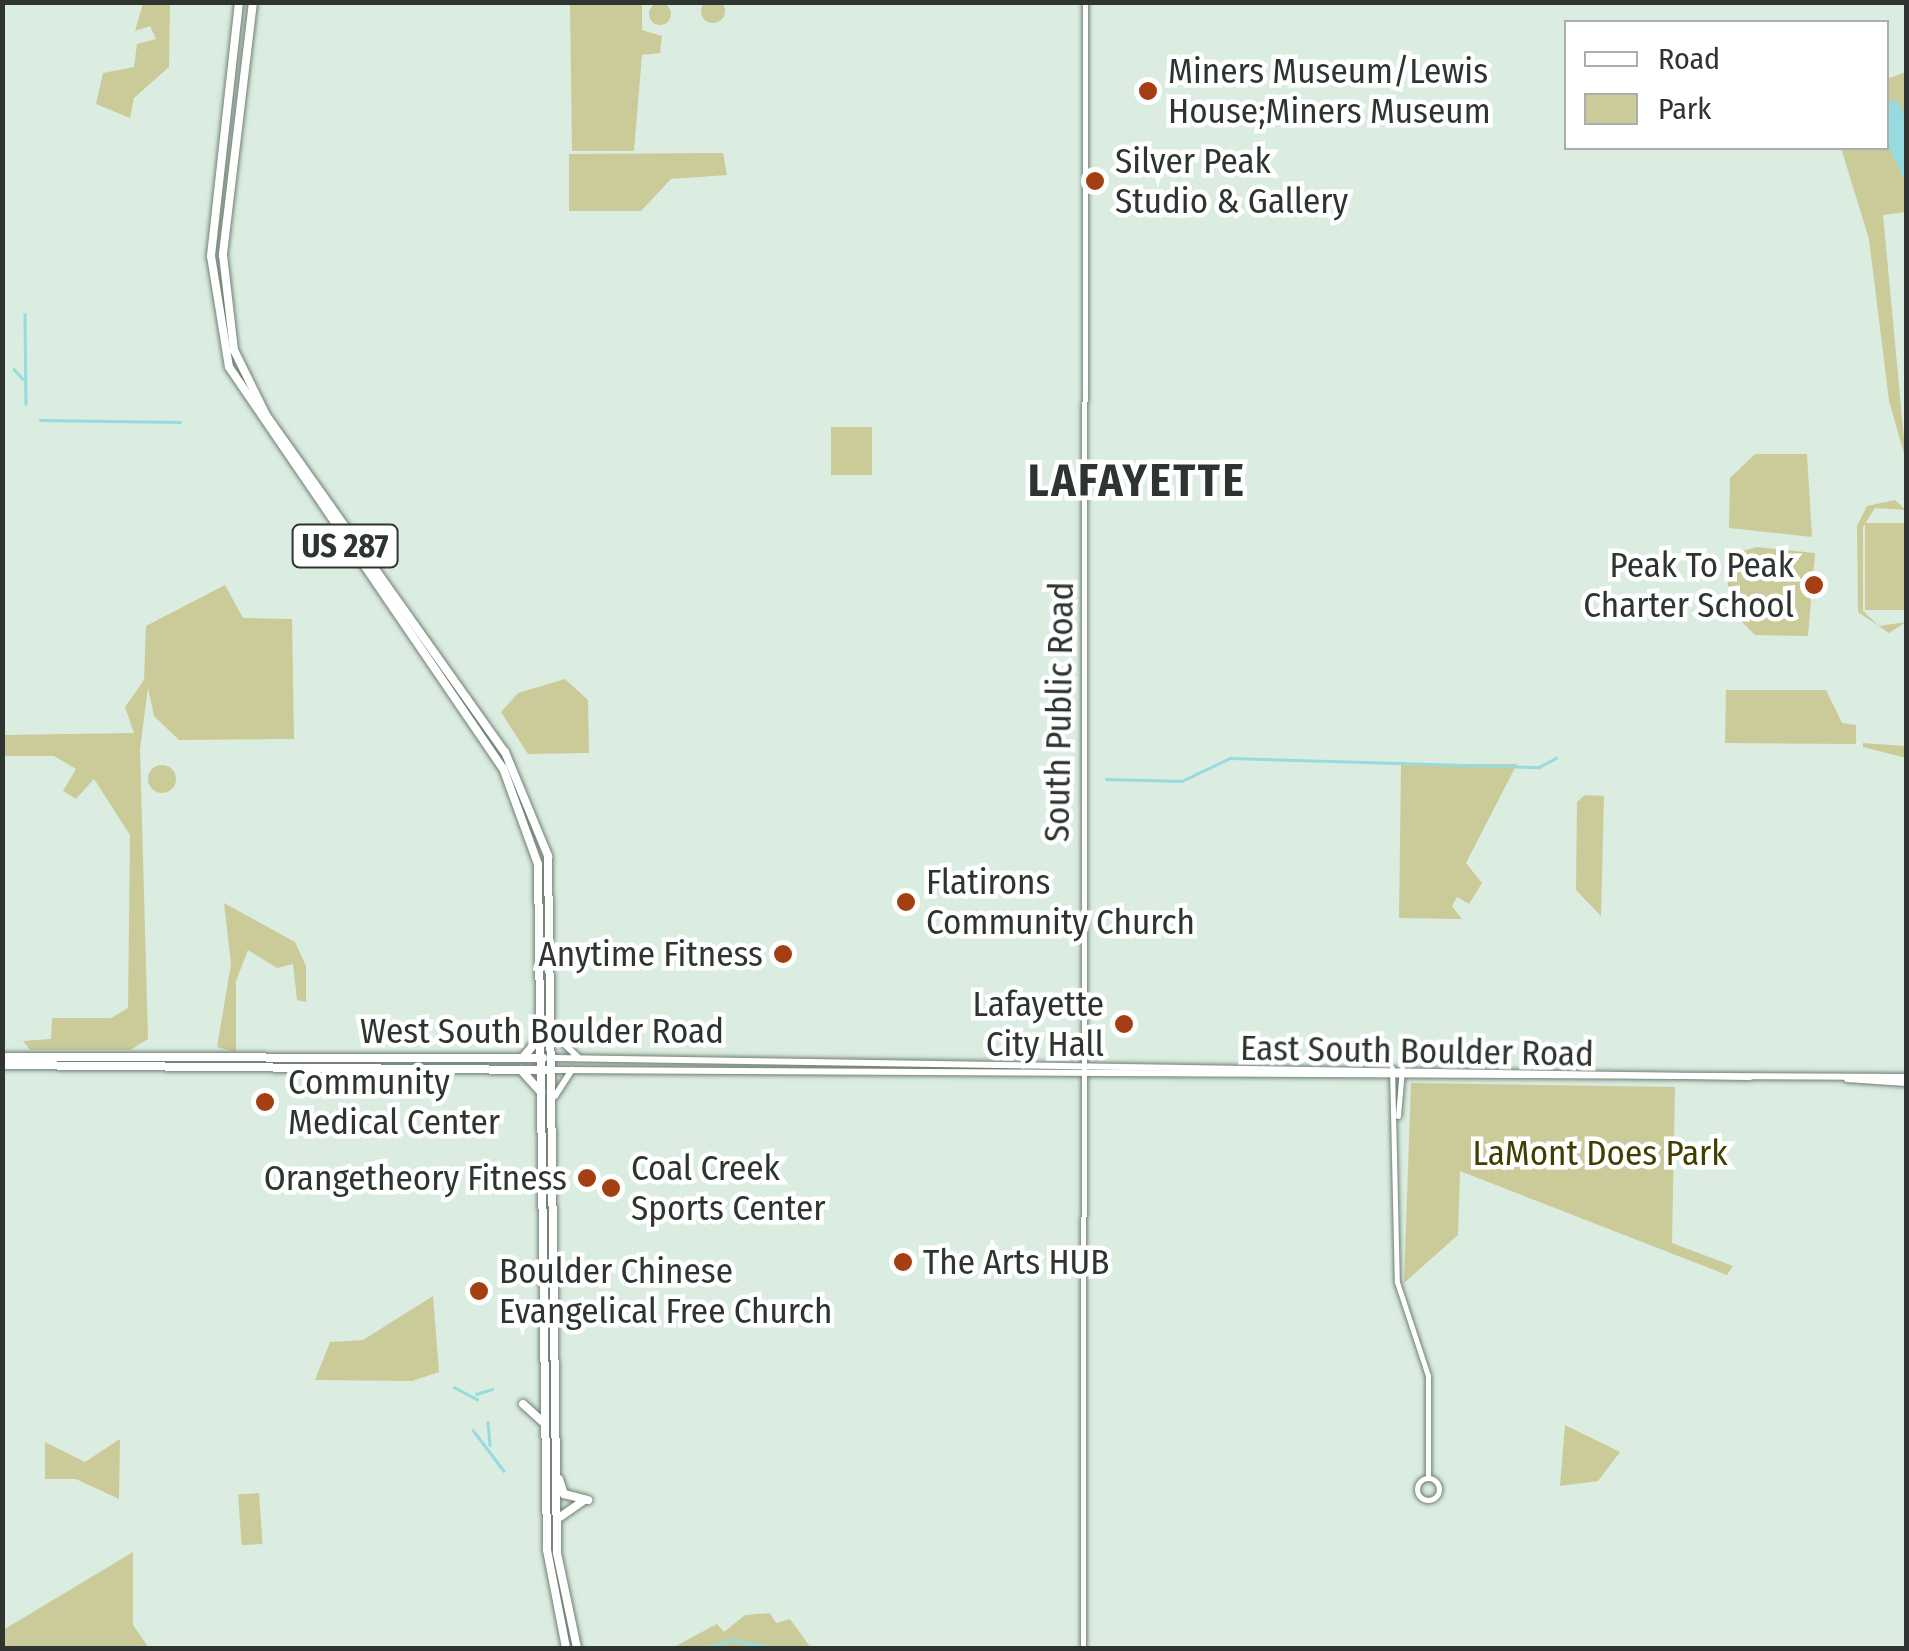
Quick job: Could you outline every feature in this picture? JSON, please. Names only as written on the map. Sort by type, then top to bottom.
[{"type":"main road","name":"US 287","points":[[240,2],[212,256],[223,351],[254,416],[514,789],[540,873],[547,1562],[566,1648]]},
{"type":"main road","name":"US 287","points":[[253,2],[222,255],[234,350],[266,416],[523,783],[552,884],[557,1526],[577,1648]]},
{"type":"main road","points":[[521,1058],[543,1034]]},
{"type":"main road","points":[[555,1035],[578,1058]]},
{"type":"main road","name":"West South Boulder Road","points":[[2,1057],[578,1058],[1081,1067]]},
{"type":"main road","name":"West South Boulder Road","points":[[2,1065],[521,1070],[1081,1067]]},
{"type":"main road","name":"East South Boulder Road","points":[[1081,1067],[1906,1080]]},
{"type":"main road","points":[[521,1070],[542,1095]]},
{"type":"main road","points":[[555,1096],[572,1070]]},
{"type":"main road","points":[[544,1382],[523,1404],[545,1427]]},
{"type":"main road","points":[[545,1404],[556,1422]]},
{"type":"main road","points":[[556,1470],[564,1494],[588,1500],[562,1508],[557,1526]]},
{"type":"street","name":"South Public Road","points":[[1084,1648],[1081,1067],[1085,2]]},
{"type":"street","points":[[1397,1072],[1397,1282],[1428,1376],[1428,1478],[1417,1489],[1430,1500],[1439,1486],[1428,1478]]},
{"type":"green space","points":[[713,-1],[725,11],[713,23],[701,11]]},
{"type":"green space","points":[[143,3],[170,3],[169,67],[134,98],[130,118],[96,104],[103,73],[134,67],[137,44],[156,39],[150,26],[135,31]]},
{"type":"green space","points":[[570,3],[642,3],[642,30],[662,36],[660,53],[642,55],[634,151],[572,151]]},
{"type":"green space","points":[[656,3],[664,3],[671,14],[664,25],[656,25],[649,18],[649,10]]},
{"type":"green space","points":[[1906,72],[1906,212],[1883,215],[1906,460],[1889,401],[1869,239],[1842,150],[1889,150],[1889,78]]},
{"type":"green space","points":[[723,153],[727,175],[671,179],[641,211],[569,211],[569,154]]},
{"type":"green space","points":[[831,427],[872,427],[872,475],[831,475]]},
{"type":"green space","points":[[1755,454],[1807,454],[1812,537],[1729,528],[1730,478]]},
{"type":"green space","points":[[1895,500],[1906,510],[1875,508],[1863,527],[1863,611],[1879,626],[1906,622],[1889,633],[1858,612],[1857,526],[1867,506]]},
{"type":"green space","points":[[1865,523],[1906,523],[1906,610],[1865,610]]},
{"type":"green space","points":[[1757,547],[1815,553],[1808,636],[1755,635],[1728,608],[1728,555]]},
{"type":"green space","points":[[225,585],[243,618],[292,619],[294,739],[179,740],[154,716],[148,688],[140,749],[148,1039],[130,1050],[30,1050],[23,1041],[51,1039],[52,1018],[111,1018],[128,1008],[130,835],[94,779],[76,799],[63,791],[76,769],[54,756],[3,756],[3,735],[134,733],[125,707],[144,680],[146,626]]},
{"type":"green space","points":[[565,679],[588,700],[589,753],[528,754],[501,712],[518,693]]},
{"type":"green space","points":[[1726,690],[1826,690],[1842,723],[1856,725],[1856,744],[1725,743]]},
{"type":"green space","points":[[1863,743],[1906,746],[1906,758],[1863,747]]},
{"type":"green space","points":[[1517,764],[1466,863],[1482,883],[1469,904],[1457,897],[1452,906],[1462,919],[1399,918],[1401,765]]},
{"type":"green space","points":[[162,765],[172,769],[176,779],[172,789],[162,793],[152,789],[148,779],[152,769]]},
{"type":"green space","points":[[1585,795],[1604,796],[1601,916],[1576,890],[1577,802]]},
{"type":"green space","points":[[224,903],[295,942],[306,966],[306,1002],[297,1000],[293,964],[277,968],[248,950],[236,981],[236,1052],[217,1047],[231,964]]},
{"type":"green space","name":"LaMont Does Park","points":[[1411,1083],[1675,1087],[1672,1243],[1733,1266],[1727,1275],[1460,1171],[1458,1235],[1404,1283]]},
{"type":"green space","points":[[433,1296],[439,1372],[412,1381],[315,1380],[330,1342],[363,1340]]},
{"type":"green space","points":[[1565,1425],[1620,1452],[1598,1481],[1560,1486]]},
{"type":"green space","points":[[120,1439],[119,1499],[76,1479],[45,1479],[45,1442],[85,1462]]},
{"type":"green space","points":[[259,1493],[263,1544],[242,1545],[238,1494]]},
{"type":"green space","points":[[133,1552],[133,1625],[149,1648],[3,1648],[3,1630]]},
{"type":"green space","points":[[770,1613],[776,1623],[790,1619],[811,1648],[672,1648],[717,1624],[724,1632],[745,1615]]},
{"type":"water","points":[[1889,101],[1899,101],[1906,121],[1906,184],[1889,148]]},
{"type":"waterway","points":[[25,314],[26,404]]},
{"type":"waterway","points":[[14,369],[23,379]]},
{"type":"waterway","points":[[40,420],[180,422]]},
{"type":"waterway","points":[[1106,779],[1182,781],[1230,758],[1539,767],[1556,758]]},
{"type":"waterway","points":[[454,1387],[477,1399]]},
{"type":"waterway","points":[[476,1394],[492,1389]]},
{"type":"waterway","points":[[488,1422],[490,1445]]},
{"type":"waterway","points":[[473,1430],[504,1471]]},
{"type":"waterway","points":[[706,1648],[730,1640],[776,1648]]},
{"type":"place","name":"Miners Museum/Lewis House;Miners Museum","points":[[1148,91]]},
{"type":"place","name":"Silver Peak Studio & Gallery","points":[[1095,181]]},
{"type":"place","name":"Peak To Peak Charter School","points":[[1814,585]]},
{"type":"place","name":"Flatirons Community Church","points":[[906,902]]},
{"type":"place","name":"Anytime Fitness","points":[[783,954]]},
{"type":"place","name":"Lafayette City Hall","points":[[1124,1024]]},
{"type":"place","name":"Community Medical Center","points":[[265,1102]]},
{"type":"place","name":"Orangetheory Fitness","points":[[587,1178]]},
{"type":"place","name":"Coal Creek Sports Center","points":[[611,1188]]},
{"type":"place","name":"The Arts HUB","points":[[903,1262]]},
{"type":"place","name":"Boulder Chinese Evangelical Free Church","points":[[479,1291]]},
{"type":"district","name":"LAFAYETTE","points":[[1137,482]]}]
